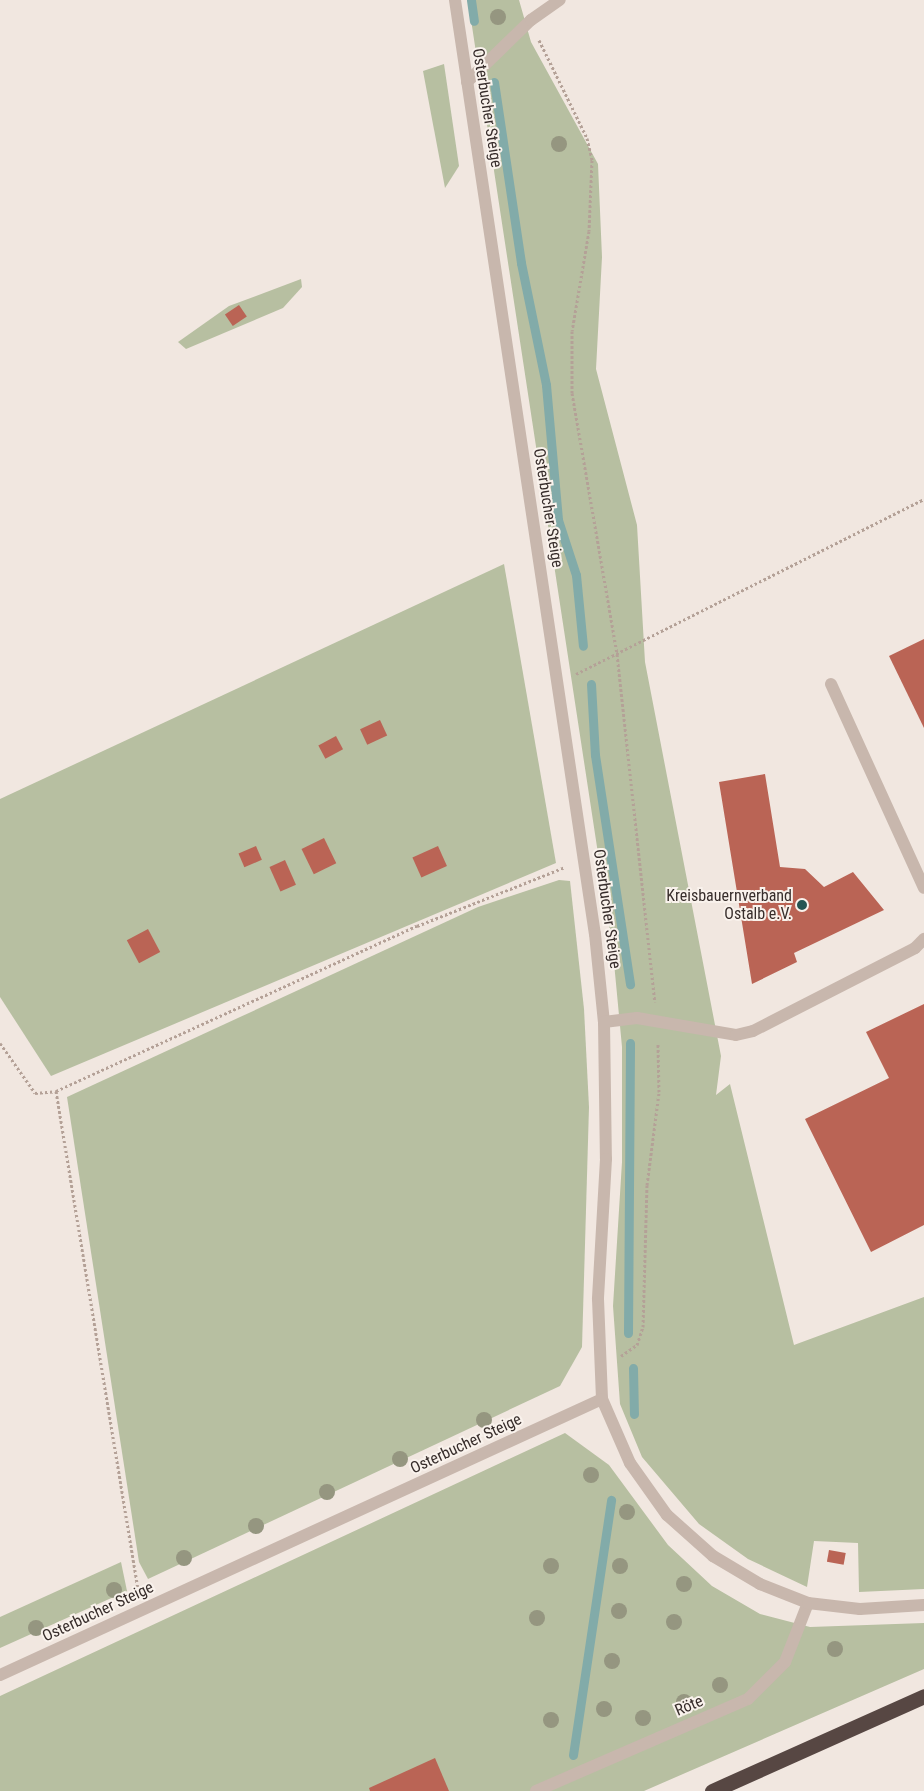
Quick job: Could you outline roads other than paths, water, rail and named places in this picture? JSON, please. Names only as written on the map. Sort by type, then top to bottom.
[{"type":"highway","points":[[712,1791],[924,1696]]},
{"type":"highway","points":[[901,1707],[924,1700]]},
{"type":"street","name":"Osterbucher Steige","points":[[0,1675],[602,1399],[604,1022],[584,860],[454,0]]},
{"type":"street","points":[[467,82],[531,20],[560,0]]},
{"type":"street","points":[[831,684],[924,888]]},
{"type":"street","points":[[604,1022],[657,1021],[736,1035],[753,1031],[915,948],[924,939]]},
{"type":"street","points":[[602,1399],[630,1463],[668,1515],[713,1556],[760,1584],[808,1603],[860,1610],[924,1605]]},
{"type":"street","name":"Röte","points":[[536,1791],[748,1699],[785,1662],[808,1603]]},
{"type":"waterway","points":[[471,0],[474,21]]},
{"type":"waterway","points":[[494,82],[521,263],[546,385],[558,520],[576,575],[583,646]]},
{"type":"waterway","points":[[591,684],[595,755],[630,984]]},
{"type":"waterway","points":[[628,1333],[630,1043]]},
{"type":"waterway","points":[[633,1368],[634,1414]]},
{"type":"waterway","points":[[573,1755],[611,1500]]},
{"type":"place","name":"Kreisbauernverband Ostalb e.V.","points":[[802,905]]}]
